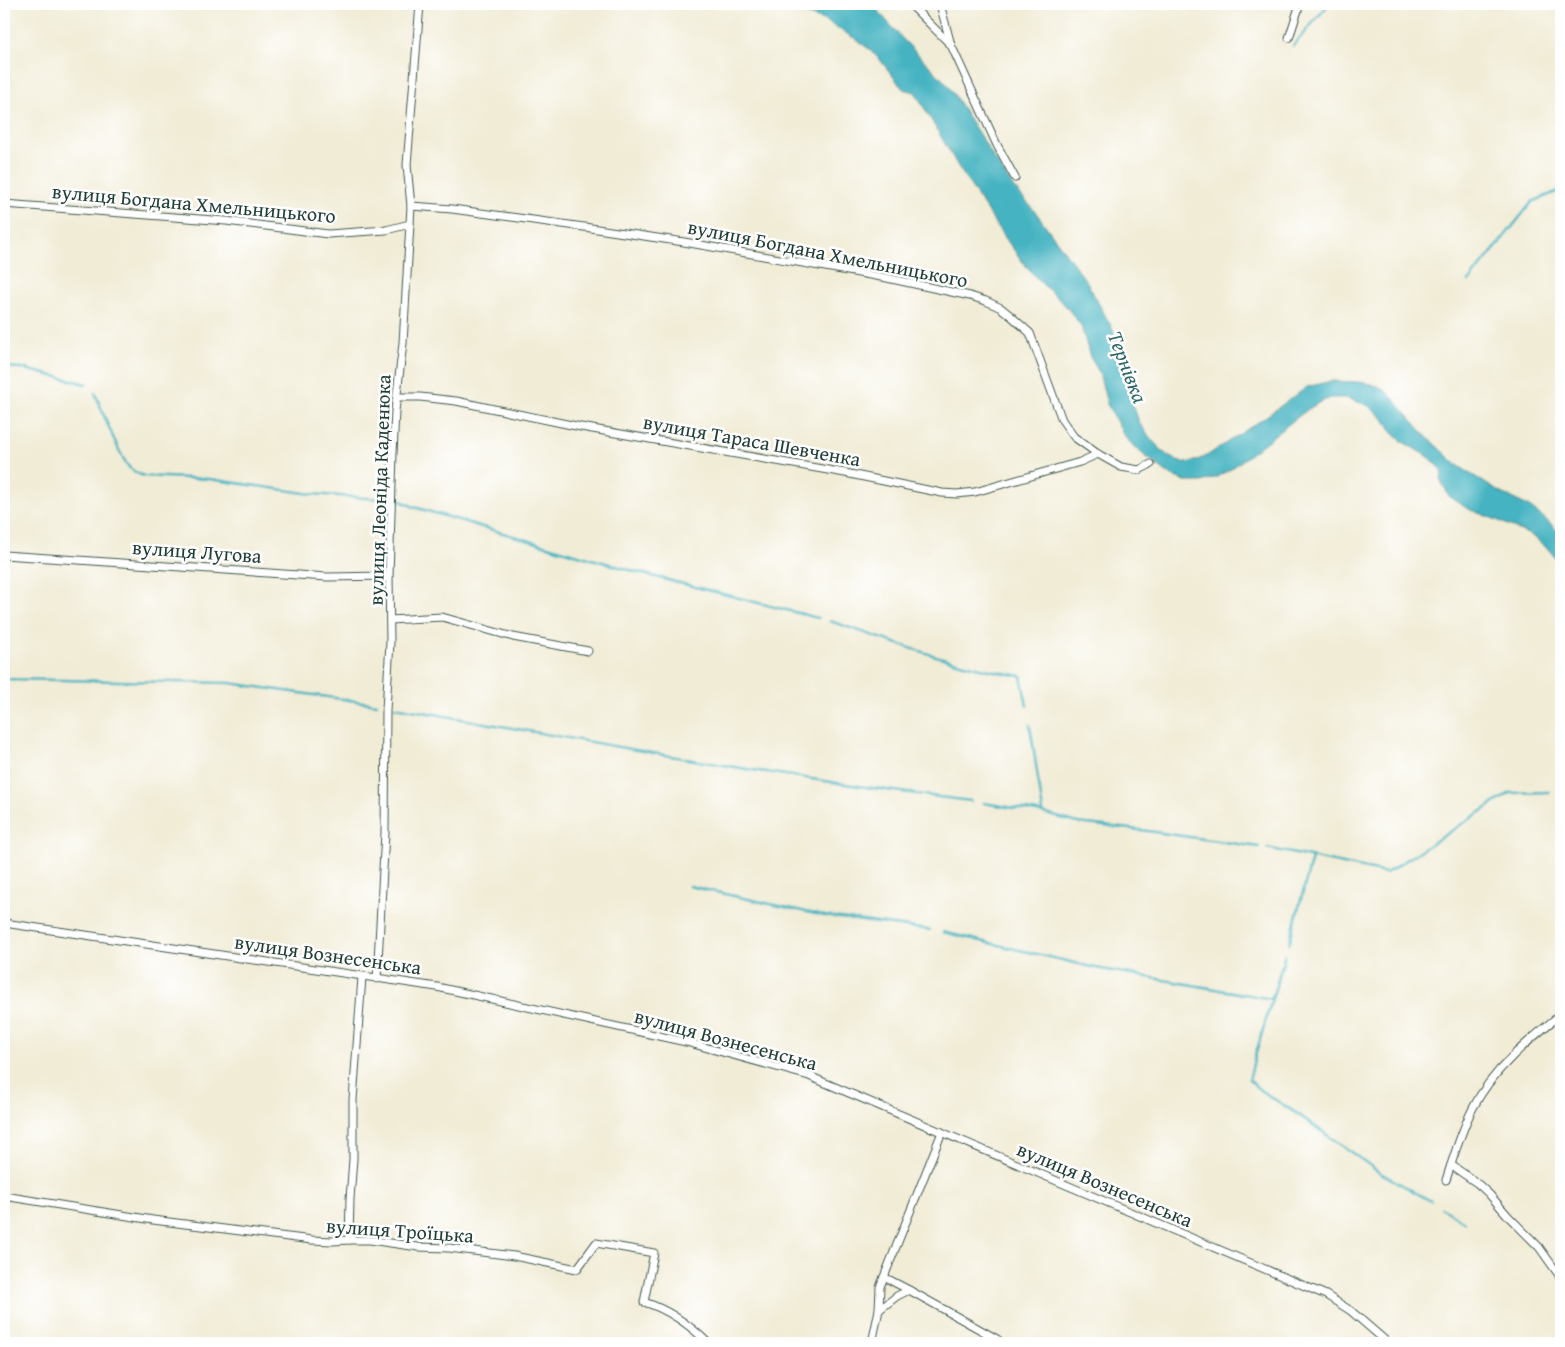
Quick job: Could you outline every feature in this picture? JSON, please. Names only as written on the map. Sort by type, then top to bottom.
[{"type":"street","name":"вулиця Леоніда Каденюка","points":[[376,979],[385,833],[392,461],[403,342],[411,206],[408,165],[420,4]]},
{"type":"street","points":[[910,4],[951,45]]},
{"type":"street","points":[[940,4],[951,45],[997,145],[1015,178]]},
{"type":"street","points":[[1289,38],[1300,4]]},
{"type":"street","name":"вулиця Богдана Хмельницького","points":[[4,204],[226,221],[328,234],[386,230],[410,224]]},
{"type":"street","name":"вулиця Богдана Хмельницького","points":[[411,206],[499,215],[684,242],[887,278],[986,301],[1006,312],[1030,333],[1062,420],[1074,437],[1098,454],[1128,469],[1139,470],[1151,464]]},
{"type":"street","name":"вулиця Тараса Шевченка","points":[[397,397],[420,397],[456,402],[581,427],[836,471],[942,493],[974,492],[1080,462],[1098,454]]},
{"type":"street","name":"вулиця Лугова","points":[[4,555],[327,577],[389,576]]},
{"type":"street","points":[[390,620],[442,617],[513,637],[588,651]]},
{"type":"street","name":"вулиця Вознесенська","points":[[4,923],[437,987],[686,1042],[809,1076],[1326,1295],[1351,1311],[1388,1343]]},
{"type":"street","points":[[349,1240],[353,1159],[352,1100],[362,976]]},
{"type":"street","points":[[1446,1180],[1468,1119],[1479,1097],[1514,1054],[1561,1014]]},
{"type":"street","points":[[872,1343],[879,1310],[880,1287],[942,1132]]},
{"type":"street","points":[[1451,1165],[1489,1194],[1509,1217],[1539,1246],[1561,1278]]},
{"type":"street","name":"вулиця Троїцька","points":[[4,1196],[153,1220],[312,1240],[370,1240],[418,1247],[449,1248],[514,1256],[576,1268],[596,1243],[654,1253],[644,1302],[660,1307],[674,1315],[708,1343]]},
{"type":"street","points":[[884,1276],[997,1338],[1002,1343]]},
{"type":"street","points":[[879,1310],[897,1296],[909,1290]]},
{"type":"water","points":[[776,4],[872,4],[948,85],[1014,188],[1034,210],[1087,282],[1117,340],[1126,383],[1139,422],[1151,439],[1168,456],[1183,463],[1205,457],[1307,387],[1331,381],[1371,384],[1382,388],[1389,394],[1426,436],[1456,464],[1499,492],[1528,506],[1560,533],[1561,566],[1550,551],[1534,537],[1468,509],[1449,496],[1441,481],[1442,470],[1430,458],[1403,442],[1393,433],[1384,419],[1367,405],[1346,398],[1331,398],[1320,402],[1231,469],[1217,477],[1202,482],[1188,482],[1172,476],[1136,449],[1123,434],[1107,404],[1099,372],[1090,357],[1081,326],[1065,305],[1037,279],[1002,234],[959,168],[915,92],[903,89],[881,61],[854,38],[826,21]]},
{"type":"waterway","points":[[1293,46],[1329,4]]},
{"type":"waterway","points":[[1469,281],[1532,202],[1561,190]]},
{"type":"waterway","points":[[4,367],[21,368],[86,384]]},
{"type":"waterway","points":[[95,393],[123,458],[131,469],[144,476],[209,479],[312,494],[381,499]]},
{"type":"waterway","points":[[399,500],[414,507],[640,573],[818,618]]},
{"type":"waterway","points":[[830,621],[949,660],[1021,676],[1027,706]]},
{"type":"waterway","points":[[4,679],[230,683],[377,704]]},
{"type":"waterway","points":[[395,707],[754,770],[971,801]]},
{"type":"waterway","points":[[1030,725],[1043,812]]},
{"type":"waterway","points":[[1267,848],[1386,873],[1510,793],[1549,792]]},
{"type":"waterway","points":[[984,803],[1043,813],[1078,823],[1259,847]]},
{"type":"waterway","points":[[1289,944],[1312,858]]},
{"type":"waterway","points":[[689,886],[825,916],[930,930]]},
{"type":"waterway","points":[[943,932],[1096,968],[1272,999]]},
{"type":"waterway","points":[[1285,955],[1249,1080],[1260,1090],[1299,1115],[1379,1172],[1431,1201]]},
{"type":"waterway","points":[[1441,1208],[1464,1222]]},
{"type":"water label","name":"Тернівка","points":[[1128,367]]}]
